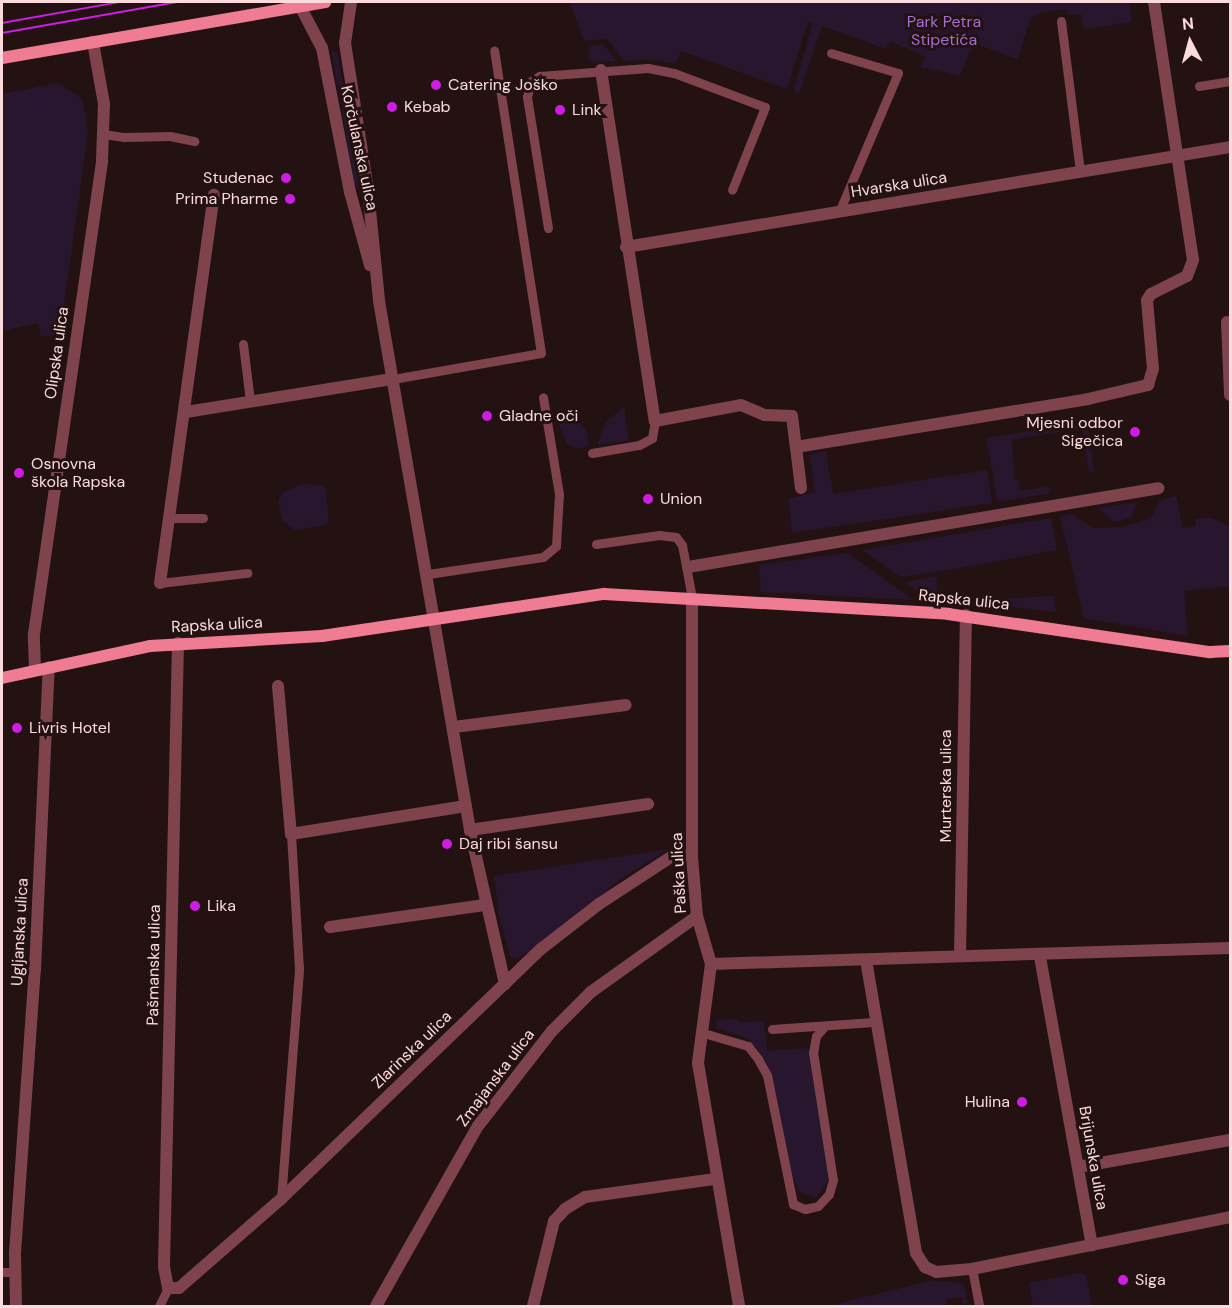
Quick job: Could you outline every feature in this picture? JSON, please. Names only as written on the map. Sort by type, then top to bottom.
[{"type":"street","points":[[2,58],[325,2]]},
{"type":"street","name":"Korčulanska ulica","points":[[351,2],[345,43],[379,301],[437,619]]},
{"type":"street","points":[[796,447],[1088,399],[1148,385],[1153,369],[1147,300],[1150,294],[1187,276],[1194,260],[1154,2]]},
{"type":"street","name":"Korčulanska ulica","points":[[300,6],[322,48],[350,192],[379,301]]},
{"type":"street","name":"Olipska ulica","points":[[34,670],[34,634],[104,134],[104,104],[93,42]]},
{"type":"street","points":[[601,70],[626,247],[655,421],[741,405],[765,415],[792,416],[801,488]]},
{"type":"street","name":"Hvarska ulica","points":[[626,247],[1230,147]]},
{"type":"street","points":[[159,583],[186,412],[214,195]]},
{"type":"street","points":[[1227,322],[1230,395]]},
{"type":"street","points":[[186,412],[393,379]]},
{"type":"street","points":[[688,567],[1158,488]]},
{"type":"street","name":"Rapska ulica","points":[[2,678],[178,643],[322,636],[603,594],[966,615],[1210,652],[1230,651]]},
{"type":"street","name":"Paška ulica","points":[[693,598],[692,857],[697,916],[711,964],[700,1032],[698,1063],[714,1179],[739,1306]]},
{"type":"street","name":"Murterska ulica","points":[[960,956],[966,615]]},
{"type":"street","points":[[437,619],[470,830],[484,905],[505,984]]},
{"type":"street","name":"Pašmanska ulica","points":[[168,1288],[164,1267],[178,643]]},
{"type":"street","name":"Ugljanska ulica","points":[[16,1306],[15,1272],[50,667]]},
{"type":"street","points":[[278,686],[291,834],[466,806]]},
{"type":"street","points":[[454,727],[626,705]]},
{"type":"street","points":[[470,830],[648,804]]},
{"type":"street","name":"Zlarinska ulica","points":[[168,1288],[179,1288],[281,1199],[541,949],[599,904],[674,855],[692,857]]},
{"type":"street","points":[[330,927],[484,905]]},
{"type":"street","name":"Zmajanska ulica","points":[[376,1306],[478,1126],[552,1031],[591,992],[697,916]]},
{"type":"street","points":[[711,964],[960,956],[1040,957],[1230,948]]},
{"type":"street","name":"Brijunska ulica","points":[[1040,957],[1092,1245]]},
{"type":"street","points":[[866,960],[874,1022],[919,1261],[936,1272],[972,1269],[1230,1217]]},
{"type":"street","points":[[1078,1167],[1230,1140]]},
{"type":"street","points":[[533,1306],[554,1221],[585,1197],[714,1179]]},
{"type":"lane","points":[[1061,21],[1080,172]]},
{"type":"lane","points":[[393,379],[541,353],[494,51]]},
{"type":"lane","points":[[831,53],[898,73],[839,212]]},
{"type":"lane","points":[[548,228],[528,88],[539,76],[601,70],[648,69],[674,74],[765,107],[732,190]]},
{"type":"lane","points":[[1199,86],[1230,81]]},
{"type":"lane","points":[[104,134],[124,138],[170,136],[194,141]]},
{"type":"lane","points":[[243,344],[250,401]]},
{"type":"lane","points":[[428,574],[543,557],[556,546],[559,494],[543,397]]},
{"type":"lane","points":[[592,453],[639,445],[652,438],[655,421]]},
{"type":"lane","points":[[168,518],[203,518]]},
{"type":"lane","points":[[596,544],[658,535],[676,537],[688,567],[693,598]]},
{"type":"lane","points":[[159,583],[247,573]]},
{"type":"lane","points":[[281,1199],[299,969],[291,834]]},
{"type":"lane","points":[[772,1029],[874,1022]]},
{"type":"lane","points":[[700,1032],[748,1046],[758,1059],[767,1075],[793,1204],[805,1209],[818,1206],[829,1194],[833,1180],[813,1053],[816,1036],[825,1026]]},
{"type":"lane","points":[[972,1269],[979,1306]]},
{"type":"lane","points":[[2,1272],[15,1272]]},
{"type":"lane","points":[[159,1306],[168,1288]]},
{"type":"green space","name":"Park Petra Stipetića","points":[[570,2],[1129,2],[1132,22],[1084,29],[1081,14],[1067,15],[1066,9],[1042,12],[1030,19],[1018,59],[973,43],[960,76],[920,67],[926,57],[890,41],[886,49],[822,26],[799,94],[793,91],[813,23],[808,22],[787,89],[681,51],[675,63],[645,59],[624,61],[607,39],[584,41]]},
{"type":"green space","points":[[603,44],[617,61],[590,62],[588,46]]},
{"type":"green space","points":[[337,52],[358,189],[354,182],[332,53]]},
{"type":"green space","points":[[58,83],[82,98],[88,131],[60,334],[41,337],[38,323],[2,331],[2,94]]},
{"type":"green space","points":[[624,407],[629,440],[597,445],[605,423]]},
{"type":"green space","points":[[558,410],[579,421],[587,432],[589,445],[581,449],[567,444],[558,423]]},
{"type":"green space","points":[[1087,423],[1094,471],[1089,472],[1082,428],[1012,440],[1014,480],[1019,480],[1020,491],[1049,486],[1050,493],[998,502],[986,438]]},
{"type":"green space","points":[[826,451],[833,494],[987,470],[992,503],[792,533],[788,499],[815,492],[810,455]]},
{"type":"green space","points":[[301,484],[322,485],[325,489],[329,521],[325,525],[295,530],[282,520],[278,501],[282,493]]},
{"type":"green space","points":[[1176,496],[1183,528],[1196,526],[1195,519],[1212,518],[1230,527],[1230,586],[1184,591],[1188,636],[1084,618],[1060,517],[1072,514],[1093,528],[1123,527],[1151,518],[1160,500]]},
{"type":"green space","points":[[1137,502],[1131,518],[1114,522],[1099,508]]},
{"type":"green space","points":[[1051,518],[1057,550],[955,569],[901,577],[862,550]]},
{"type":"green space","points":[[847,553],[914,600],[761,592],[759,565]]},
{"type":"green space","points":[[936,576],[938,593],[930,590],[930,595],[920,594],[905,582]]},
{"type":"green space","points":[[1054,596],[1056,612],[973,602],[973,600]]},
{"type":"green space","points":[[669,849],[622,878],[529,952],[517,959],[510,956],[499,915],[494,876]]},
{"type":"green space","points":[[738,1019],[739,1023],[764,1021],[767,1051],[809,1048],[829,1179],[816,1198],[800,1192],[792,1174],[768,1066],[757,1048],[747,1038],[717,1028],[716,1020]]},
{"type":"green space","points":[[1079,1273],[1086,1275],[1092,1306],[1033,1306],[1029,1283]]},
{"type":"green space","points":[[930,1281],[963,1283],[968,1303],[962,1304],[962,1297],[946,1299],[946,1306],[828,1306]]},
{"type":"tram line","points":[[2,23],[120,2]]},
{"type":"tram line","points":[[2,33],[178,2]]},
{"type":"place","name":"Catering Joško","points":[[436,85]]},
{"type":"place","name":"Kebab","points":[[392,107]]},
{"type":"place","name":"Link","points":[[560,110]]},
{"type":"place","name":"Studenac","points":[[286,178]]},
{"type":"place","name":"Prima Pharme","points":[[290,199]]},
{"type":"place","name":"Gladne oči","points":[[487,416]]},
{"type":"place","name":"Mjesni odbor Sigečica","points":[[1135,432]]},
{"type":"place","name":"Osnovna škola Rapska","points":[[19,473]]},
{"type":"place","name":"Union","points":[[648,499]]},
{"type":"place","name":"Livris Hotel","points":[[17,728]]},
{"type":"place","name":"Daj ribi šansu","points":[[447,844]]},
{"type":"place","name":"Lika","points":[[195,906]]},
{"type":"place","name":"Hulina","points":[[1022,1102]]},
{"type":"place","name":"Siga","points":[[1123,1280]]}]
